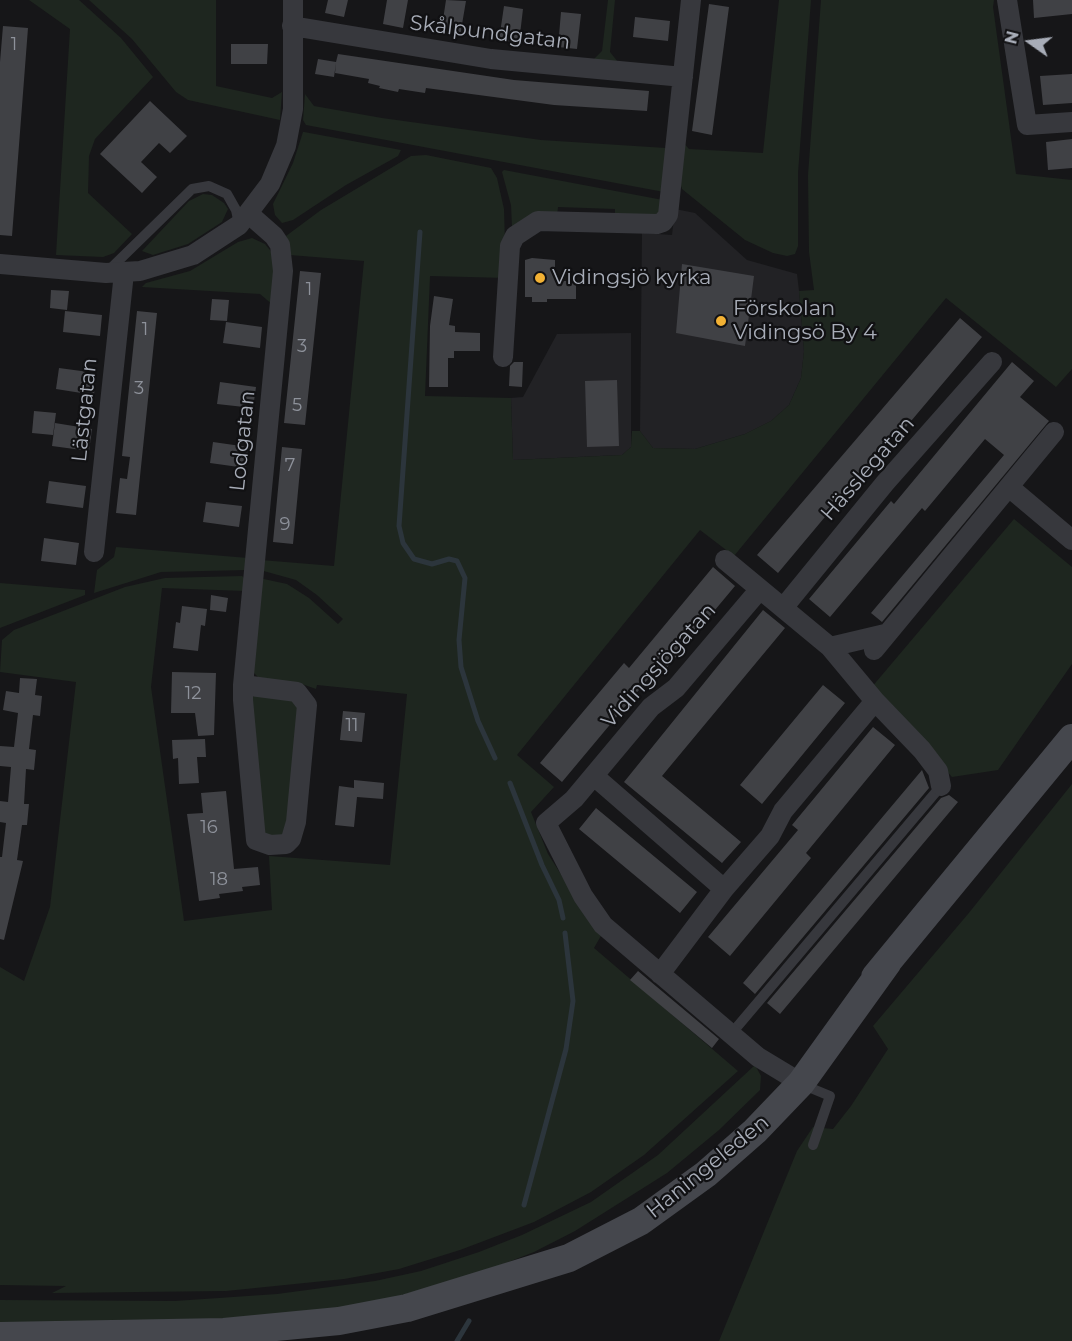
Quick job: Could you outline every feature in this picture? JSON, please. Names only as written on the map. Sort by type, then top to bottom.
[{"type":"main road","name":"Haningeleden","points":[[0,1336],[224,1332],[339,1322],[407,1308],[501,1278],[582,1235],[676,1175],[747,1114],[793,1079],[1072,738]]},
{"type":"main road","name":"Haningeleden","points":[[965,869],[1072,759]]},
{"type":"street","points":[[0,264],[115,273],[154,268],[193,255],[244,219],[279,167],[291,126],[294,100],[292,0]]},
{"type":"street","points":[[503,357],[510,246],[515,236],[538,221],[663,222],[668,215],[691,0]]},
{"type":"street","points":[[1007,0],[1027,125],[1072,122]]},
{"type":"street","name":"Skålpundgatan","points":[[292,26],[491,59],[683,77]]},
{"type":"street","name":"Lodgatan","points":[[243,685],[288,689],[304,697],[307,705],[296,822],[291,839],[286,844],[270,846],[256,840],[244,724],[243,685],[283,271],[280,245],[244,219]]},
{"type":"street","name":"Lästgatan","points":[[94,552],[115,273]]},
{"type":"street","name":"Hässlegatan","points":[[783,608],[885,483],[992,362]]},
{"type":"street","points":[[830,647],[880,642],[1054,432]]},
{"type":"street","points":[[1009,487],[1072,540]]},
{"type":"street","points":[[725,560],[830,647],[938,771],[941,786]]},
{"type":"street","name":"Vidingsjögatan","points":[[760,589],[676,688],[651,707],[574,799],[546,824],[583,896],[603,925],[731,1034],[793,1079]]},
{"type":"street","points":[[660,974],[724,889],[770,836],[783,811],[875,701]]},
{"type":"street","points":[[594,776],[724,889]]},
{"type":"lane","points":[[115,273],[192,189],[209,186],[227,194],[244,219]]},
{"type":"lane","points":[[731,1034],[941,786]]},
{"type":"lane","points":[[793,1079],[830,1096],[813,1145]]},
{"type":"shaded area","points":[[29,0],[79,0],[121,38],[153,77],[95,139],[89,156],[88,193],[132,234],[114,253],[103,257],[56,255],[70,29]]},
{"type":"shaded area","points":[[89,0],[216,0],[216,86],[272,98],[282,92],[280,120],[188,100],[176,92],[132,39]]},
{"type":"shaded area","points":[[608,0],[615,0],[610,52],[618,62],[592,61],[602,51]]},
{"type":"shaded area","points":[[779,0],[811,0],[798,173],[798,246],[795,254],[787,256],[773,253],[745,240],[682,189],[678,176],[682,141],[689,149],[763,153]]},
{"type":"shaded area","points":[[821,0],[994,0],[993,7],[1016,174],[1072,180],[1072,369],[1056,387],[946,298],[734,556],[700,530],[517,755],[554,787],[531,812],[548,854],[590,920],[602,934],[594,948],[738,1071],[644,1155],[591,1192],[534,1222],[460,1250],[399,1269],[344,1279],[226,1291],[52,1293],[66,1286],[0,1285],[0,967],[24,981],[50,907],[76,682],[0,672],[2,640],[14,630],[125,587],[165,578],[242,576],[245,579],[245,591],[162,588],[151,687],[184,921],[272,910],[269,856],[390,865],[407,694],[317,685],[316,689],[299,683],[260,679],[251,670],[259,578],[287,584],[309,598],[338,624],[343,619],[317,595],[296,580],[260,570],[261,560],[334,566],[364,261],[290,255],[286,236],[321,210],[411,156],[426,155],[491,168],[497,178],[504,209],[506,278],[430,276],[425,396],[511,398],[513,460],[622,455],[631,447],[632,431],[640,431],[653,448],[695,449],[745,434],[771,421],[789,405],[801,378],[804,351],[799,291],[814,290],[809,252],[808,175]]},
{"type":"shaded area","points":[[305,94],[314,106],[382,118],[541,140],[666,148],[664,192],[306,125],[303,120]]},
{"type":"shaded area","points":[[303,132],[401,150],[398,156],[346,185],[293,220],[282,223],[275,215],[273,204],[293,163]]},
{"type":"shaded area","points":[[504,170],[663,200],[658,214],[652,217],[615,214],[615,209],[558,207],[557,217],[512,227],[511,205],[502,172]]},
{"type":"shaded area","points":[[203,194],[212,195],[224,203],[228,209],[222,222],[188,244],[153,255],[142,251],[189,201]]},
{"type":"shaded area","name":"Förskolan Vidingsö By 4","points":[[675,209],[695,213],[747,260],[797,274],[804,351],[801,378],[789,405],[771,421],[745,434],[695,449],[653,448],[640,431],[642,233],[672,235]]},
{"type":"shaded area","points":[[252,238],[265,244],[274,255],[273,305],[260,294],[142,287],[146,283],[190,271],[238,242]]},
{"type":"shaded area","points":[[631,333],[631,447],[622,455],[513,460],[511,398],[523,397],[557,334]]},
{"type":"shaded area","points":[[1014,519],[1072,567],[1072,664],[998,770],[952,777],[871,688]]},
{"type":"shaded area","points":[[116,547],[248,558],[247,570],[161,572],[94,593],[97,570],[114,557]]},
{"type":"shaded area","points":[[0,583],[85,590],[85,595],[0,628]]},
{"type":"shaded area","points":[[258,694],[275,694],[297,703],[301,714],[286,832],[279,838],[265,836],[250,698]]},
{"type":"shaded area","points":[[1072,784],[1072,1341],[719,1341],[797,1151],[813,1127],[833,1129],[851,1106],[888,1049],[873,1026],[968,914]]},
{"type":"shaded area","points":[[755,1065],[761,1076],[760,1090],[719,1130],[667,1173],[575,1231],[534,1252],[470,1277],[357,1307],[231,1320],[0,1324],[0,1300],[175,1301],[277,1294],[375,1281],[421,1271],[479,1252],[522,1235],[591,1202],[658,1155]]},
{"type":"building","points":[[328,0],[348,0],[344,17],[325,13]]},
{"type":"building","points":[[387,0],[408,0],[403,28],[383,24]]},
{"type":"building","points":[[446,0],[466,1],[460,36],[441,33]]},
{"type":"building","points":[[1033,0],[1072,0],[1072,14],[1034,18]]},
{"type":"building","points":[[709,4],[729,7],[712,135],[692,131]]},
{"type":"building","points":[[504,6],[523,9],[519,43],[499,40]]},
{"type":"building","points":[[561,12],[581,14],[577,49],[558,47]]},
{"type":"building","points":[[635,17],[670,21],[668,41],[633,37]]},
{"type":"building","points":[[3,26],[28,28],[12,236],[0,235],[0,62]]},
{"type":"building","points":[[231,44],[268,44],[267,64],[231,64]]},
{"type":"building","points":[[338,54],[514,80],[649,91],[647,111],[554,105],[426,88],[425,93],[399,89],[398,92],[379,88],[380,86],[368,83],[369,79],[335,73],[336,63],[334,77],[315,74],[318,59],[336,62]]},
{"type":"building","points":[[1072,74],[1072,103],[1043,105],[1040,76]]},
{"type":"building","points":[[150,101],[187,136],[170,153],[159,143],[141,162],[157,177],[142,193],[100,154]]},
{"type":"building","points":[[1072,139],[1072,168],[1048,170],[1046,142]]},
{"type":"building","name":"Vidingsjö kyrka","points":[[532,258],[555,260],[555,281],[576,281],[576,299],[547,299],[547,302],[532,302],[532,297],[525,297],[525,260]]},
{"type":"building","points":[[682,264],[754,276],[745,346],[676,333]]},
{"type":"building","points":[[300,271],[321,273],[305,425],[284,423]]},
{"type":"building","points":[[51,290],[69,291],[67,310],[50,308]]},
{"type":"building","points":[[434,296],[453,299],[449,325],[455,326],[455,332],[480,333],[480,351],[454,351],[454,358],[448,358],[448,387],[429,387],[430,326]]},
{"type":"building","points":[[212,299],[229,300],[227,321],[210,320]]},
{"type":"building","points":[[65,311],[102,315],[100,336],[63,332]]},
{"type":"building","points":[[137,311],[157,313],[136,515],[116,513],[120,478],[127,479],[130,457],[122,456]]},
{"type":"building","points":[[960,318],[982,337],[906,427],[902,425],[778,573],[757,555]]},
{"type":"building","points":[[226,322],[262,327],[260,348],[223,343]]},
{"type":"building","points":[[514,362],[523,362],[522,387],[509,386],[510,366]]},
{"type":"building","points":[[1012,362],[1034,381],[1020,397],[1049,421],[882,622],[871,613],[1004,455],[985,439],[925,511],[922,508],[830,617],[809,599],[891,501],[894,504]]},
{"type":"building","points":[[59,368],[96,373],[94,395],[56,389]]},
{"type":"building","points":[[617,380],[619,446],[587,447],[585,381]]},
{"type":"building","points":[[220,382],[256,387],[253,408],[217,404]]},
{"type":"building","points":[[34,411],[56,413],[53,435],[32,433]]},
{"type":"building","points":[[55,423],[92,429],[89,451],[52,446]]},
{"type":"building","points":[[213,442],[248,447],[246,468],[210,463]]},
{"type":"building","points":[[282,447],[302,449],[293,544],[273,542]]},
{"type":"building","points":[[49,481],[86,486],[83,508],[46,503]]},
{"type":"building","points":[[206,502],[242,506],[239,527],[203,522]]},
{"type":"building","points":[[44,538],[79,543],[76,565],[41,561]]},
{"type":"building","points":[[713,567],[735,586],[659,677],[654,672],[562,782],[540,763],[624,663],[629,668]]},
{"type":"building","points":[[211,595],[228,598],[226,612],[210,610]]},
{"type":"building","points":[[182,606],[207,609],[205,626],[201,625],[198,651],[173,648],[176,622],[180,623]]},
{"type":"building","points":[[763,610],[785,628],[662,776],[741,842],[722,863],[624,782]]},
{"type":"building","points":[[172,672],[216,673],[214,735],[198,736],[195,713],[171,713]]},
{"type":"building","points":[[20,678],[37,679],[35,695],[42,696],[40,716],[33,715],[29,749],[36,750],[34,770],[26,769],[24,804],[29,804],[27,825],[22,825],[17,860],[23,861],[4,940],[0,939],[0,857],[2,857],[6,823],[0,822],[0,801],[8,802],[11,767],[0,766],[0,746],[14,747],[18,713],[3,710],[6,691],[19,693]]},
{"type":"building","points":[[823,685],[845,703],[762,804],[740,785]]},
{"type":"building","points":[[343,711],[365,713],[362,742],[340,740]]},
{"type":"building","points":[[873,727],[895,745],[806,853],[811,858],[730,956],[708,937],[798,830],[792,825]]},
{"type":"building","points":[[205,739],[206,757],[197,757],[199,783],[179,784],[178,758],[173,759],[172,740]]},
{"type":"building","points":[[922,770],[929,788],[755,994],[743,983]]},
{"type":"building","points":[[354,780],[384,783],[383,799],[357,797],[354,827],[335,825],[339,786],[354,788]]},
{"type":"building","points":[[226,791],[234,869],[258,867],[260,885],[242,887],[243,891],[219,894],[220,898],[199,901],[187,814],[203,813],[201,793]]},
{"type":"building","points":[[949,795],[958,802],[780,1014],[767,1003],[941,798]]},
{"type":"building","points":[[596,808],[697,892],[680,913],[579,829]]},
{"type":"building","points":[[638,971],[719,1039],[712,1048],[630,980]]},
{"type":"waterway","points":[[420,232],[399,526],[403,543],[414,559],[432,564],[449,559],[457,561],[465,578],[459,640],[461,667],[478,721],[495,758]]},
{"type":"waterway","points":[[510,783],[542,865],[559,900],[563,918]]},
{"type":"waterway","points":[[524,1205],[566,1049],[573,1001],[565,933]]},
{"type":"waterway","points":[[457,1341],[469,1321]]},
{"type":"place","name":"Vidingsjö kyrka","points":[[540,278]]},
{"type":"place","name":"Förskolan Vidingsö By 4","points":[[721,321]]}]
